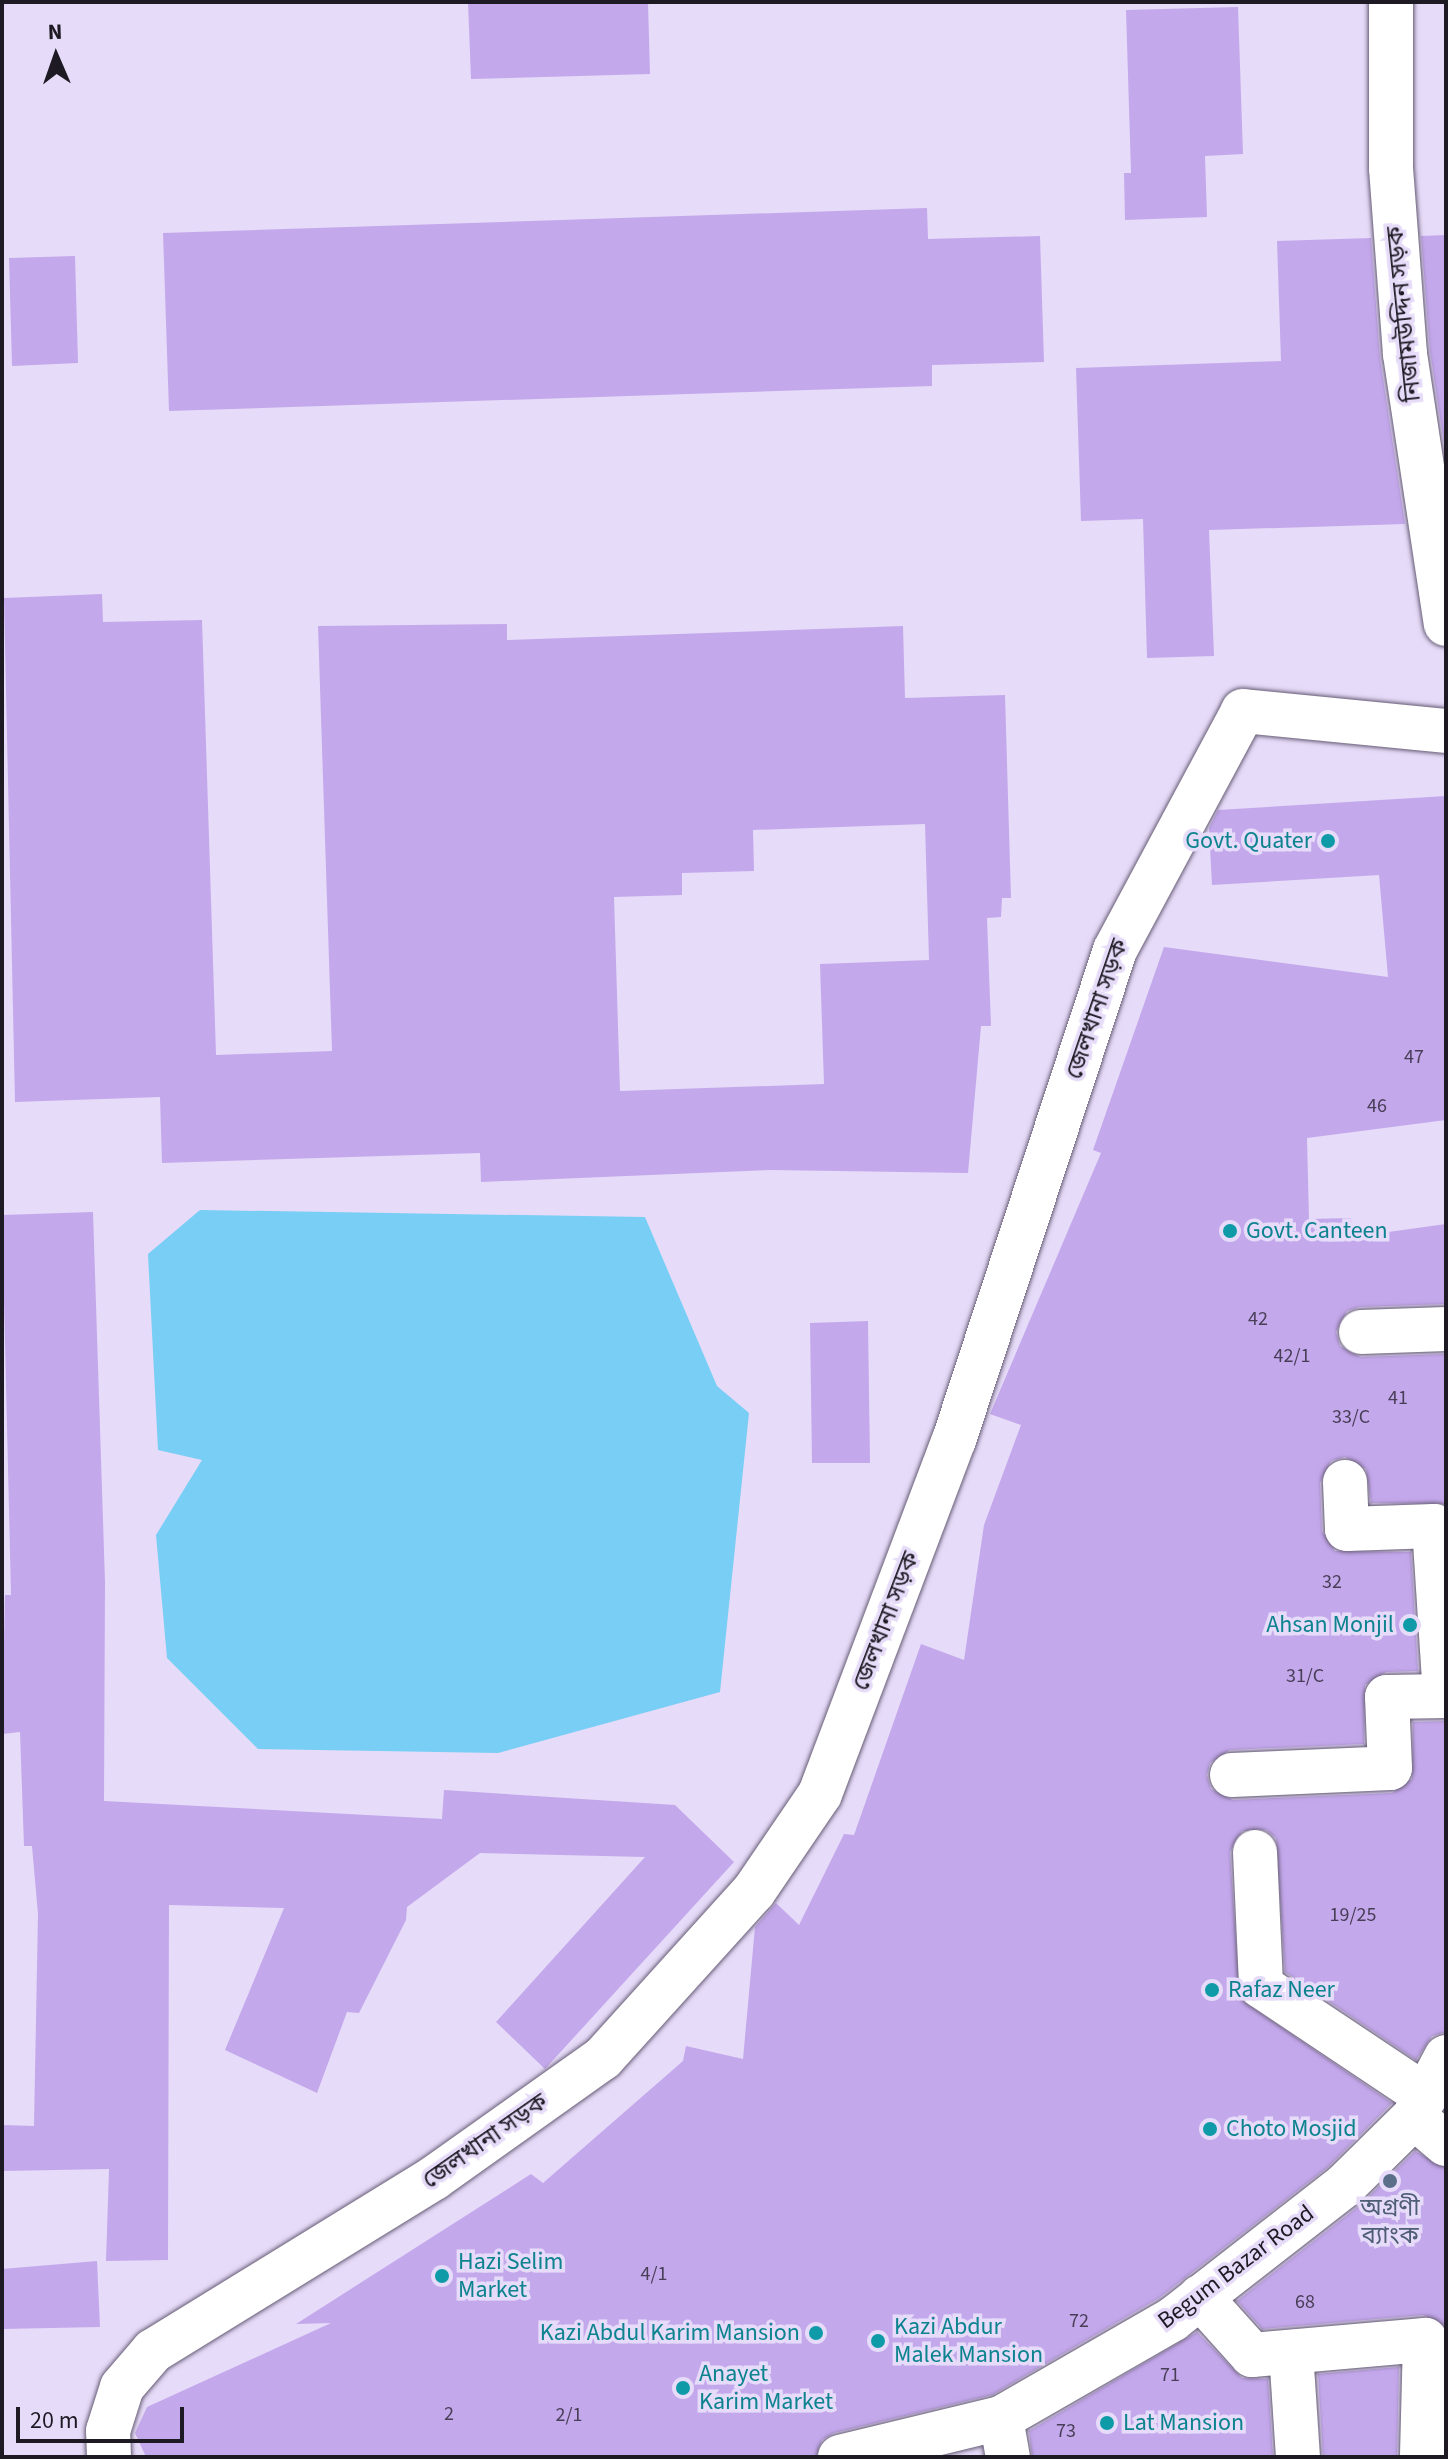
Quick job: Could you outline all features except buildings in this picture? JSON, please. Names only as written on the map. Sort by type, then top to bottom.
[{"type":"street","name":"নিজামউদ্দিন সড়ক","points":[[1391,2],[1391,168],[1405,354],[1446,624]]},
{"type":"street","name":"জেলখানা সড়ক","points":[[109,2457],[108,2431],[122,2387],[153,2351],[434,2178],[603,2058],[754,1891],[820,1794],[954,1440],[1115,950],[1243,711],[1446,731]]},
{"type":"street","points":[[1361,1332],[1446,1329]]},
{"type":"street","points":[[1232,1775],[1390,1768],[1387,1697],[1446,1696],[1434,1526],[1347,1529],[1345,1482]]},
{"type":"street","points":[[1255,1852],[1261,1986],[1429,2119]]},
{"type":"street","name":"Begum Bazar Road","points":[[840,2457],[1004,2437],[1173,2319],[1429,2119],[1446,2057]]},
{"type":"street","points":[[1200,2297],[1252,2355],[1425,2340],[1422,2457]]},
{"type":"street","points":[[1291,2352],[1298,2457]]},
{"type":"water","points":[[200,1210],[645,1217],[717,1386],[749,1413],[720,1692],[498,1753],[258,1749],[167,1658],[156,1535],[202,1460],[158,1450],[148,1254]]},
{"type":"place","name":"Govt. Quater","points":[[1328,841]]},
{"type":"place","name":"Govt. Canteen","points":[[1230,1231]]},
{"type":"place","name":"Ahsan Monjil","points":[[1410,1625]]},
{"type":"place","name":"Rafaz Neer","points":[[1212,1990]]},
{"type":"place","name":"Choto Mosjid","points":[[1210,2129]]},
{"type":"place","name":"অগ্রণী ব্যাংক","points":[[1390,2181]]},
{"type":"place","name":"Hazi Selim Market","points":[[442,2276]]},
{"type":"place","name":"Kazi Abdul Karim Mansion","points":[[816,2333]]},
{"type":"place","name":"Kazi Abdur Malek Mansion","points":[[878,2341]]},
{"type":"place","name":"Anayet Karim Market","points":[[683,2388]]},
{"type":"place","name":"Lat Mansion","points":[[1107,2423]]}]
